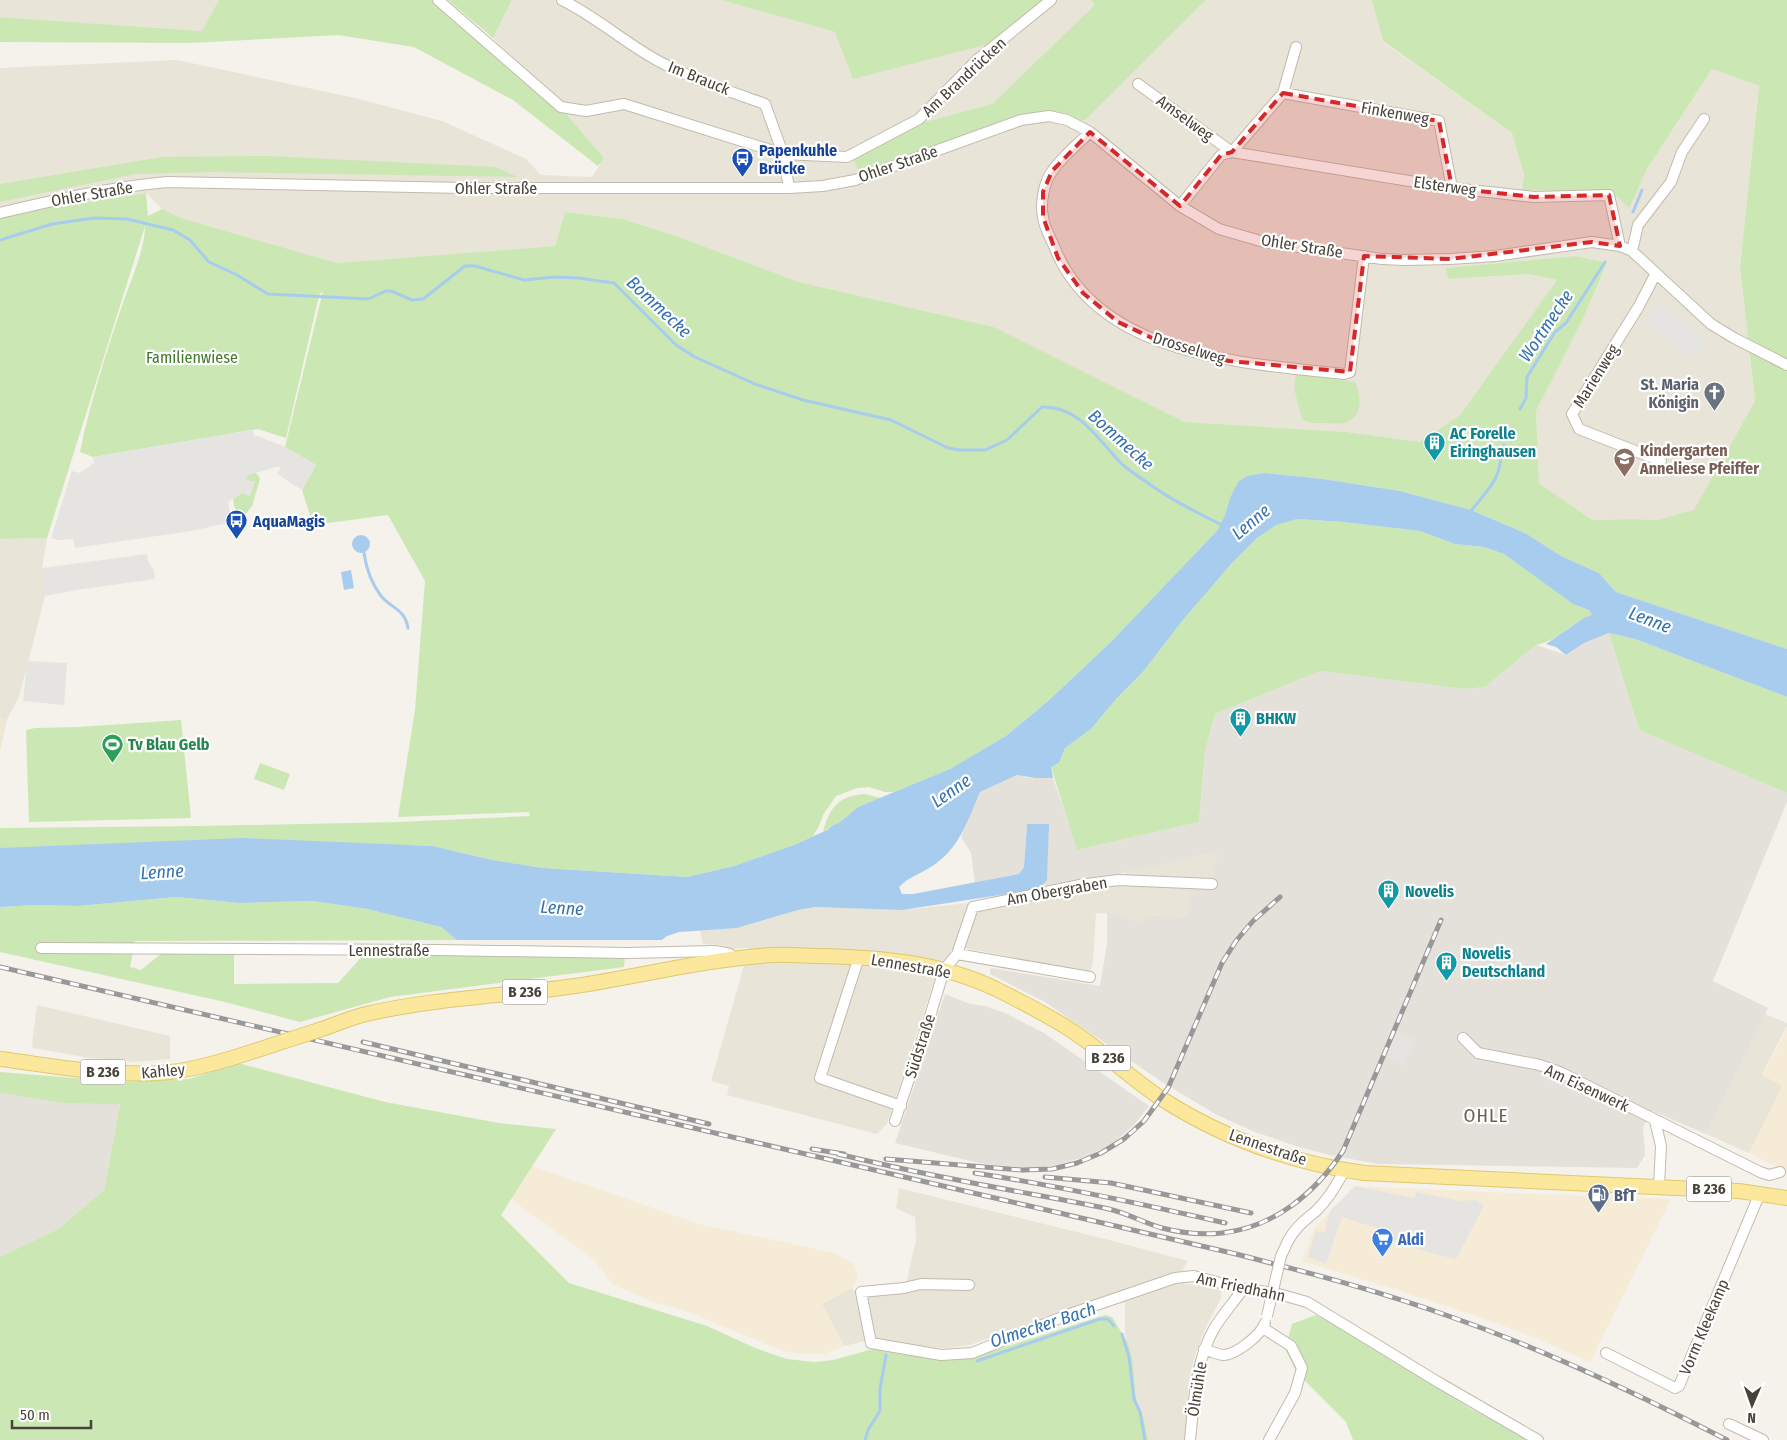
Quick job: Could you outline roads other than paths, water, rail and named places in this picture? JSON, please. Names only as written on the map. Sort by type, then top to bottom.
[{"type":"main road","name":"Lennestraße","points":[[206,1066],[364,1015],[424,1003],[574,986],[774,955],[859,956],[901,961],[944,970],[968,977],[993,988],[1076,1034],[1162,1098],[1235,1138],[1296,1159],[1345,1170],[1421,1176],[1659,1186],[1760,1193],[1787,1198]]},
{"type":"main road","name":"Kahley","points":[[0,1059],[125,1073],[171,1072],[206,1066]]},
{"type":"street","name":"Am Brandrücken","points":[[438,0],[561,106],[586,111],[624,104],[784,154],[847,157],[919,119],[977,60],[1051,0]]},
{"type":"street","name":"Im Brauck","points":[[562,0],[581,9],[627,43],[666,65],[765,104],[784,154],[789,188]]},
{"type":"street","name":"Amselweg","points":[[1180,206],[1221,155],[1232,152],[1283,93],[1296,47]]},
{"type":"street","name":"Amselweg","points":[[1138,84],[1232,152]]},
{"type":"street","name":"Finkenweg","points":[[1283,93],[1439,121],[1452,188]]},
{"type":"street","name":"Ohler Straße","points":[[0,213],[145,184],[167,182],[556,188],[789,188],[822,186],[855,180],[1021,120],[1049,116],[1067,120],[1090,132],[1180,206],[1219,228],[1264,242],[1404,260],[1495,256],[1592,242],[1620,246],[1632,251],[1711,324],[1787,366]]},
{"type":"street","points":[[1632,251],[1638,225],[1671,182],[1682,152],[1704,119]]},
{"type":"street","name":"Drosselweg","points":[[1090,132],[1052,171],[1044,192],[1042,217],[1058,258],[1083,293],[1118,322],[1166,345],[1229,361],[1344,374],[1350,372],[1364,256]]},
{"type":"street","name":"Elsterweg","points":[[1232,152],[1452,188],[1534,196],[1609,195],[1620,246]]},
{"type":"street","name":"Marienweg","points":[[1656,273],[1639,306],[1572,414],[1579,429],[1661,461]]},
{"type":"street","name":"Am Obergraben","points":[[944,970],[957,954],[973,907],[1080,885],[1118,880],[1212,884]]},
{"type":"street","name":"Lennestraße","points":[[41,948],[627,953],[726,952],[730,954],[733,960]]},
{"type":"street","name":"Lennestraße","points":[[957,954],[1090,977]]},
{"type":"street","points":[[859,956],[820,1078],[901,1106]]},
{"type":"street","name":"Südstraße","points":[[895,1121],[944,970]]},
{"type":"street","name":"Am Eisenwerk","points":[[1463,1038],[1478,1053],[1540,1066],[1562,1073],[1760,1172],[1769,1175],[1780,1172]]},
{"type":"street","points":[[1655,1121],[1661,1146],[1659,1186]]},
{"type":"street","points":[[1204,1349],[1224,1355],[1244,1347],[1263,1328],[1281,1256],[1288,1241],[1295,1229],[1315,1212],[1331,1194],[1345,1170]]},
{"type":"street","name":"Vorm Kleekamp","points":[[1606,1354],[1676,1388],[1679,1386],[1760,1193]]},
{"type":"street","name":"Am Friedhahn","points":[[969,1285],[921,1284],[904,1288],[861,1292],[871,1343],[942,1355],[972,1353],[1070,1314],[1175,1278],[1194,1276],[1243,1289],[1275,1293],[1307,1302],[1446,1387],[1538,1440]]},
{"type":"street","name":"Ölmühle","points":[[1190,1440],[1197,1377],[1204,1349],[1215,1327],[1243,1289]]},
{"type":"street","points":[[1263,1328],[1291,1346],[1302,1368],[1294,1393],[1269,1440]]},
{"type":"street","points":[[1729,1424],[1763,1440]]},
{"type":"water","name":"Lenne","points":[[1264,473],[1323,479],[1400,491],[1471,510],[1527,534],[1561,556],[1599,573],[1616,592],[1787,649],[1787,697],[1635,639],[1609,633],[1584,643],[1566,655],[1556,647],[1546,644],[1584,618],[1592,615],[1589,610],[1573,604],[1504,554],[1484,547],[1455,544],[1420,531],[1297,519],[1276,525],[1257,538],[1232,563],[1183,620],[1142,673],[1117,698],[1091,729],[1065,748],[1059,763],[1051,767],[1053,778],[1017,775],[980,792],[964,830],[953,847],[938,862],[899,887],[902,894],[913,894],[1019,874],[1024,867],[1027,824],[1049,824],[1047,880],[1039,889],[902,910],[815,907],[798,910],[737,928],[679,932],[662,940],[457,940],[441,927],[367,909],[313,901],[240,903],[176,897],[78,906],[36,905],[0,907],[0,848],[243,838],[433,846],[492,860],[543,868],[687,877],[734,866],[794,845],[827,830],[839,823],[858,807],[950,769],[1006,736],[1047,702],[1112,641],[1217,531],[1238,482],[1247,476]]},
{"type":"water","points":[[361,535],[367,538],[370,544],[367,550],[361,553],[355,550],[352,544],[355,538]]},
{"type":"water","points":[[351,570],[354,588],[344,590],[341,572]]},
{"type":"waterway","name":"Wortmecke","points":[[1633,212],[1642,190]]},
{"type":"waterway","name":"Bommecke","points":[[0,240],[52,224],[94,218],[127,219],[173,230],[190,240],[209,262],[237,275],[268,294],[368,299],[386,291],[391,291],[412,300],[423,299],[465,266],[475,266],[524,280],[555,277],[614,283],[676,345],[695,357],[755,384],[803,400],[891,420],[948,448],[985,450],[1007,440],[1042,407],[1056,408],[1068,412],[1088,427],[1123,465],[1132,472],[1175,501],[1224,526]]},
{"type":"waterway","name":"Wortmecke","points":[[1520,409],[1526,398],[1527,377],[1555,332],[1566,323],[1605,262]]},
{"type":"waterway","name":"Wortmecke","points":[[1469,514],[1496,478],[1504,445]]},
{"type":"waterway","points":[[364,553],[366,564],[375,586],[381,596],[401,613],[408,628]]},
{"type":"waterway","name":"Olmecker Bach","points":[[977,1361],[1100,1319],[1108,1319],[1114,1326]]},
{"type":"waterway","name":"Olmecker Bach","points":[[1122,1334],[1129,1357],[1134,1399],[1140,1412],[1145,1440]]},
{"type":"waterway","points":[[865,1440],[868,1430],[880,1411],[880,1389],[886,1355]]},
{"type":"railway","points":[[886,1159],[1022,1170],[1052,1169],[1077,1163],[1101,1153],[1124,1139],[1144,1121],[1168,1088],[1222,963],[1236,941],[1253,921],[1280,897]]},
{"type":"railway","points":[[838,1154],[924,1173],[1109,1209],[1155,1226],[1177,1231],[1200,1234],[1222,1233],[1259,1224],[1292,1206],[1306,1194],[1320,1181],[1343,1151],[1441,920]]},
{"type":"railway","points":[[0,967],[1236,1254],[1319,1276],[1427,1309],[1524,1345],[1626,1390],[1727,1440]]},
{"type":"railway","points":[[363,1042],[709,1124]]},
{"type":"railway","points":[[812,1149],[844,1154]]},
{"type":"railway","points":[[975,1173],[1100,1196],[1225,1223]]},
{"type":"railway","points":[[1045,1177],[1111,1183],[1251,1213]]},
{"type":"place","name":"Papenkuhle Brücke","points":[[743,178]]},
{"type":"place","name":"St. Maria Königin","points":[[1715,412]]},
{"type":"place","name":"AC Forelle Eiringhausen","points":[[1434,461]]},
{"type":"place","name":"Kindergarten Anneliese Pfeiffer","points":[[1624,478]]},
{"type":"place","name":"AquaMagis","points":[[237,540]]},
{"type":"place","name":"BHKW","points":[[1240,737]]},
{"type":"place","name":"Tv Blau Gelb","points":[[112,763]]},
{"type":"place","name":"Novelis","points":[[1389,910]]},
{"type":"place","name":"Novelis Deutschland","points":[[1446,981]]},
{"type":"place","name":"BfT","points":[[1598,1214]]},
{"type":"place","name":"Aldi","points":[[1382,1258]]},
{"type":"district","name":"OHLE","points":[[1486,1115]]},
{"type":"park label","name":"Familienwiese","points":[[192,357]]}]
